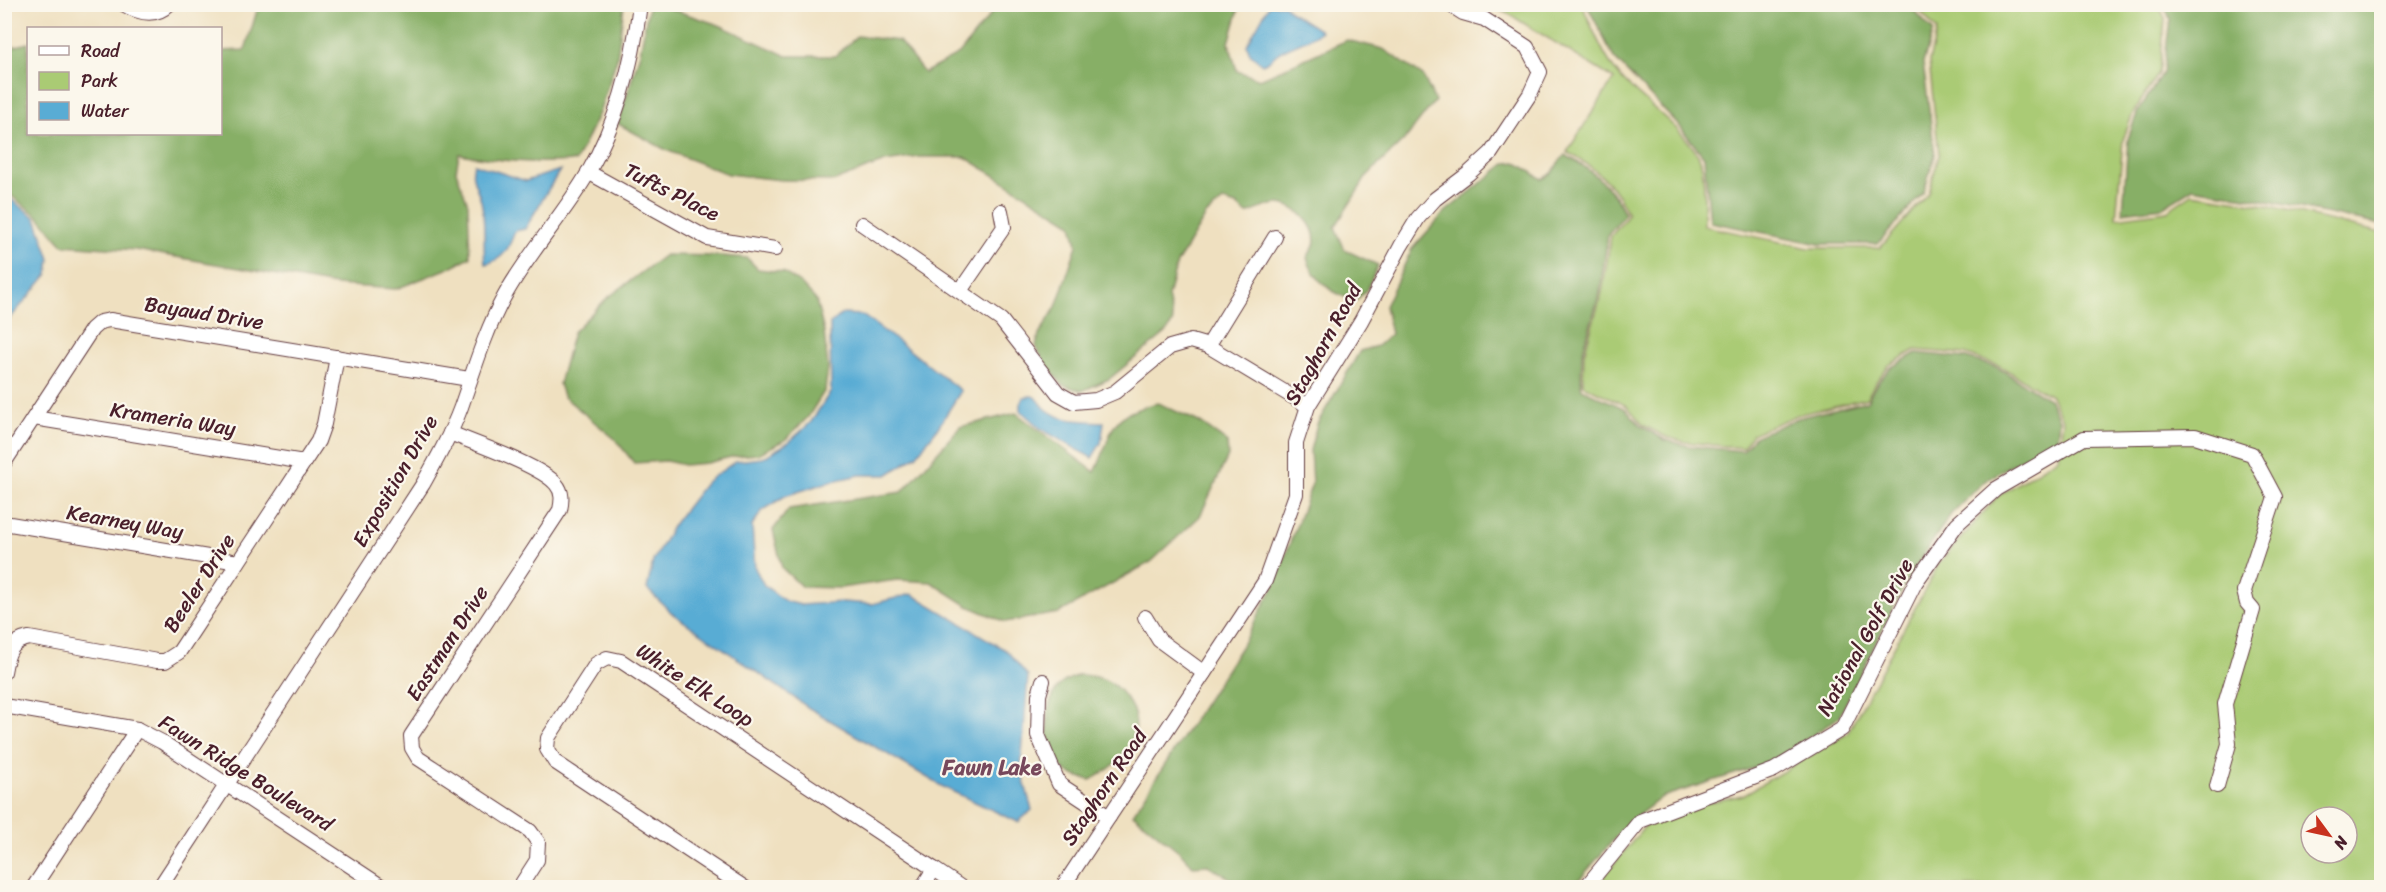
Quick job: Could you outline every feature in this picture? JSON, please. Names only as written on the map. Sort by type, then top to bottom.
[{"type":"street","points":[[123,4],[149,14],[159,12],[169,4]]},
{"type":"street","name":"Exposition Drive","points":[[164,886],[227,784],[423,484],[450,433],[490,326],[519,271],[588,172],[612,120],[631,59],[640,4]]},
{"type":"street","name":"Staghorn Road","points":[[1062,888],[1265,581],[1296,494],[1296,443],[1308,406],[1361,321],[1401,246],[1418,218],[1435,199],[1491,153],[1530,94],[1540,72],[1527,47],[1484,19],[1462,13],[1449,4]]},
{"type":"street","name":"Tufts Place","points":[[588,172],[707,238],[775,249]]},
{"type":"street","points":[[960,291],[1004,227],[1001,211]]},
{"type":"street","points":[[861,224],[1001,320],[1058,393],[1074,402],[1096,400],[1115,392],[1170,347],[1191,341],[1208,346],[1308,406]]},
{"type":"street","points":[[1208,346],[1275,237]]},
{"type":"street","name":"Bayaud Drive","points":[[4,463],[92,329],[100,322],[110,320],[469,379]]},
{"type":"street","name":"Beeler Drive","points":[[4,672],[10,649],[16,642],[29,638],[157,661],[173,658],[180,652],[318,441],[324,424],[337,357]]},
{"type":"street","name":"Krameria Way","points":[[34,418],[304,462]]},
{"type":"street","name":"Eastman Drive","points":[[450,433],[536,469],[557,484],[563,498],[560,510],[411,736],[412,748],[418,758],[530,831],[538,842],[537,860],[519,888]]},
{"type":"street","name":"National Golf Drive","points":[[1585,888],[1640,821],[1774,770],[1842,729],[1915,583],[1958,524],[1996,489],[2084,438],[2195,436],[2252,454],[2275,497],[2244,591],[2247,603],[2253,610],[2225,704],[2229,744],[2217,786]]},
{"type":"street","name":"Kearney Way","points":[[4,523],[238,562]]},
{"type":"street","points":[[1146,617],[1159,640],[1204,674]]},
{"type":"street","name":"White Elk Loop","points":[[745,888],[555,762],[547,749],[548,738],[596,664],[607,658],[621,661],[962,888]]},
{"type":"street","points":[[1043,681],[1039,695],[1038,735],[1059,784],[1109,817]]},
{"type":"street","name":"Fawn Ridge Boulevard","points":[[4,706],[137,729],[162,741],[384,888]]},
{"type":"street","points":[[33,888],[137,729]]},
{"type":"street","points":[[922,888],[934,869]]},
{"type":"green space","points":[[259,4],[624,4],[617,58],[599,113],[576,161],[517,161],[459,154],[456,171],[468,204],[470,257],[396,289],[335,285],[136,250],[63,245],[39,217],[5,191],[5,49],[27,43],[27,135],[222,135],[222,51],[245,50]]},
{"type":"green space","points":[[649,4],[659,5],[719,25],[787,56],[835,56],[857,36],[899,41],[924,73],[959,54],[996,5],[1240,5],[1229,43],[1237,71],[1260,79],[1347,40],[1383,49],[1423,76],[1435,101],[1406,138],[1367,176],[1335,227],[1345,250],[1378,265],[1367,289],[1357,300],[1333,291],[1315,274],[1307,258],[1314,246],[1313,231],[1299,212],[1278,204],[1247,214],[1236,205],[1223,201],[1206,215],[1177,263],[1168,296],[1173,321],[1167,332],[1109,379],[1082,391],[1063,385],[1045,364],[1036,346],[1039,335],[1056,307],[1077,245],[1072,224],[965,157],[919,157],[885,162],[834,181],[781,180],[728,174],[666,150],[618,124],[640,53]]},
{"type":"green space","points":[[1484,5],[1582,5],[1600,45],[1617,73],[1684,137],[1699,157],[1704,181],[1704,226],[1809,248],[1880,248],[1929,193],[1939,155],[1929,61],[1937,30],[1914,5],[2159,5],[2165,19],[2159,73],[2133,113],[2123,140],[2116,218],[2167,211],[2192,194],[2266,205],[2381,233],[2381,887],[1595,887],[1646,825],[1682,808],[1743,795],[1847,734],[1940,562],[1998,496],[2058,458],[2063,421],[2051,396],[1998,365],[1964,354],[1915,350],[1889,365],[1867,398],[1797,415],[1752,434],[1743,448],[1685,442],[1666,437],[1643,425],[1627,406],[1583,385],[1584,354],[1602,292],[1611,236],[1628,215],[1611,186],[1586,163],[1567,152],[1614,79],[1504,11]]},
{"type":"green space","points":[[1587,5],[1909,5],[1933,31],[1923,63],[1935,155],[1924,192],[1878,244],[1819,244],[1710,222],[1704,157],[1681,128],[1614,58]]},
{"type":"green space","points":[[2164,5],[2381,5],[2381,225],[2193,188],[2163,207],[2123,212],[2128,139],[2137,113],[2163,73],[2170,19]]},
{"type":"green space","points":[[1565,155],[1600,180],[1614,196],[1625,214],[1608,235],[1600,292],[1582,354],[1582,389],[1626,409],[1641,426],[1665,440],[1689,446],[1743,451],[1754,437],[1798,418],[1867,401],[1890,368],[1916,353],[1966,358],[1997,367],[2050,400],[2059,420],[2057,441],[2019,460],[1985,481],[1951,514],[1908,578],[1839,717],[1766,764],[1662,797],[1627,824],[1573,887],[1244,887],[1208,865],[1193,866],[1180,852],[1133,814],[1241,647],[1274,586],[1312,484],[1310,450],[1317,424],[1360,351],[1377,346],[1391,334],[1385,306],[1412,249],[1445,212],[1506,163],[1516,162],[1542,179],[1551,174]]},
{"type":"green space","points":[[665,255],[747,258],[758,269],[783,272],[801,284],[816,300],[824,332],[828,368],[825,390],[808,417],[785,440],[758,454],[735,456],[707,463],[684,465],[666,461],[634,463],[615,439],[563,396],[559,384],[573,332],[606,299]]},
{"type":"green space","points":[[1158,403],[1199,422],[1227,442],[1228,456],[1200,516],[1151,562],[1059,613],[1005,622],[968,606],[931,582],[897,580],[840,588],[802,587],[782,568],[773,530],[789,509],[902,492],[960,427],[1016,413],[1095,472],[1114,426],[1120,419],[1128,413]]},
{"type":"green space","points":[[1078,675],[1099,678],[1115,686],[1133,710],[1136,722],[1130,745],[1123,756],[1090,780],[1071,774],[1061,767],[1055,759],[1049,738],[1048,713],[1055,692],[1063,683]]},
{"type":"water","points":[[1269,5],[1284,5],[1321,31],[1262,64],[1250,54],[1247,45]]},
{"type":"water","points":[[474,164],[526,181],[560,170],[525,229],[515,231],[505,252],[497,260],[485,264],[483,216],[481,201],[473,178]]},
{"type":"water","points":[[5,195],[36,218],[50,259],[48,274],[5,323]]},
{"type":"water","points":[[842,314],[862,315],[961,391],[937,429],[916,456],[887,475],[860,475],[832,481],[785,496],[762,511],[752,526],[755,568],[764,585],[785,601],[801,605],[842,602],[872,604],[912,594],[1007,651],[1028,676],[1021,769],[1032,810],[1018,822],[945,788],[809,708],[673,614],[647,589],[653,561],[673,525],[706,482],[736,461],[763,458],[789,442],[811,422],[831,391],[830,324]]},
{"type":"water","points":[[1032,396],[1059,417],[1104,422],[1101,443],[1092,458],[1041,429],[1020,410],[1024,397]]},
{"type":"district","name":"Fawn Lake","points":[[992,767]]}]
